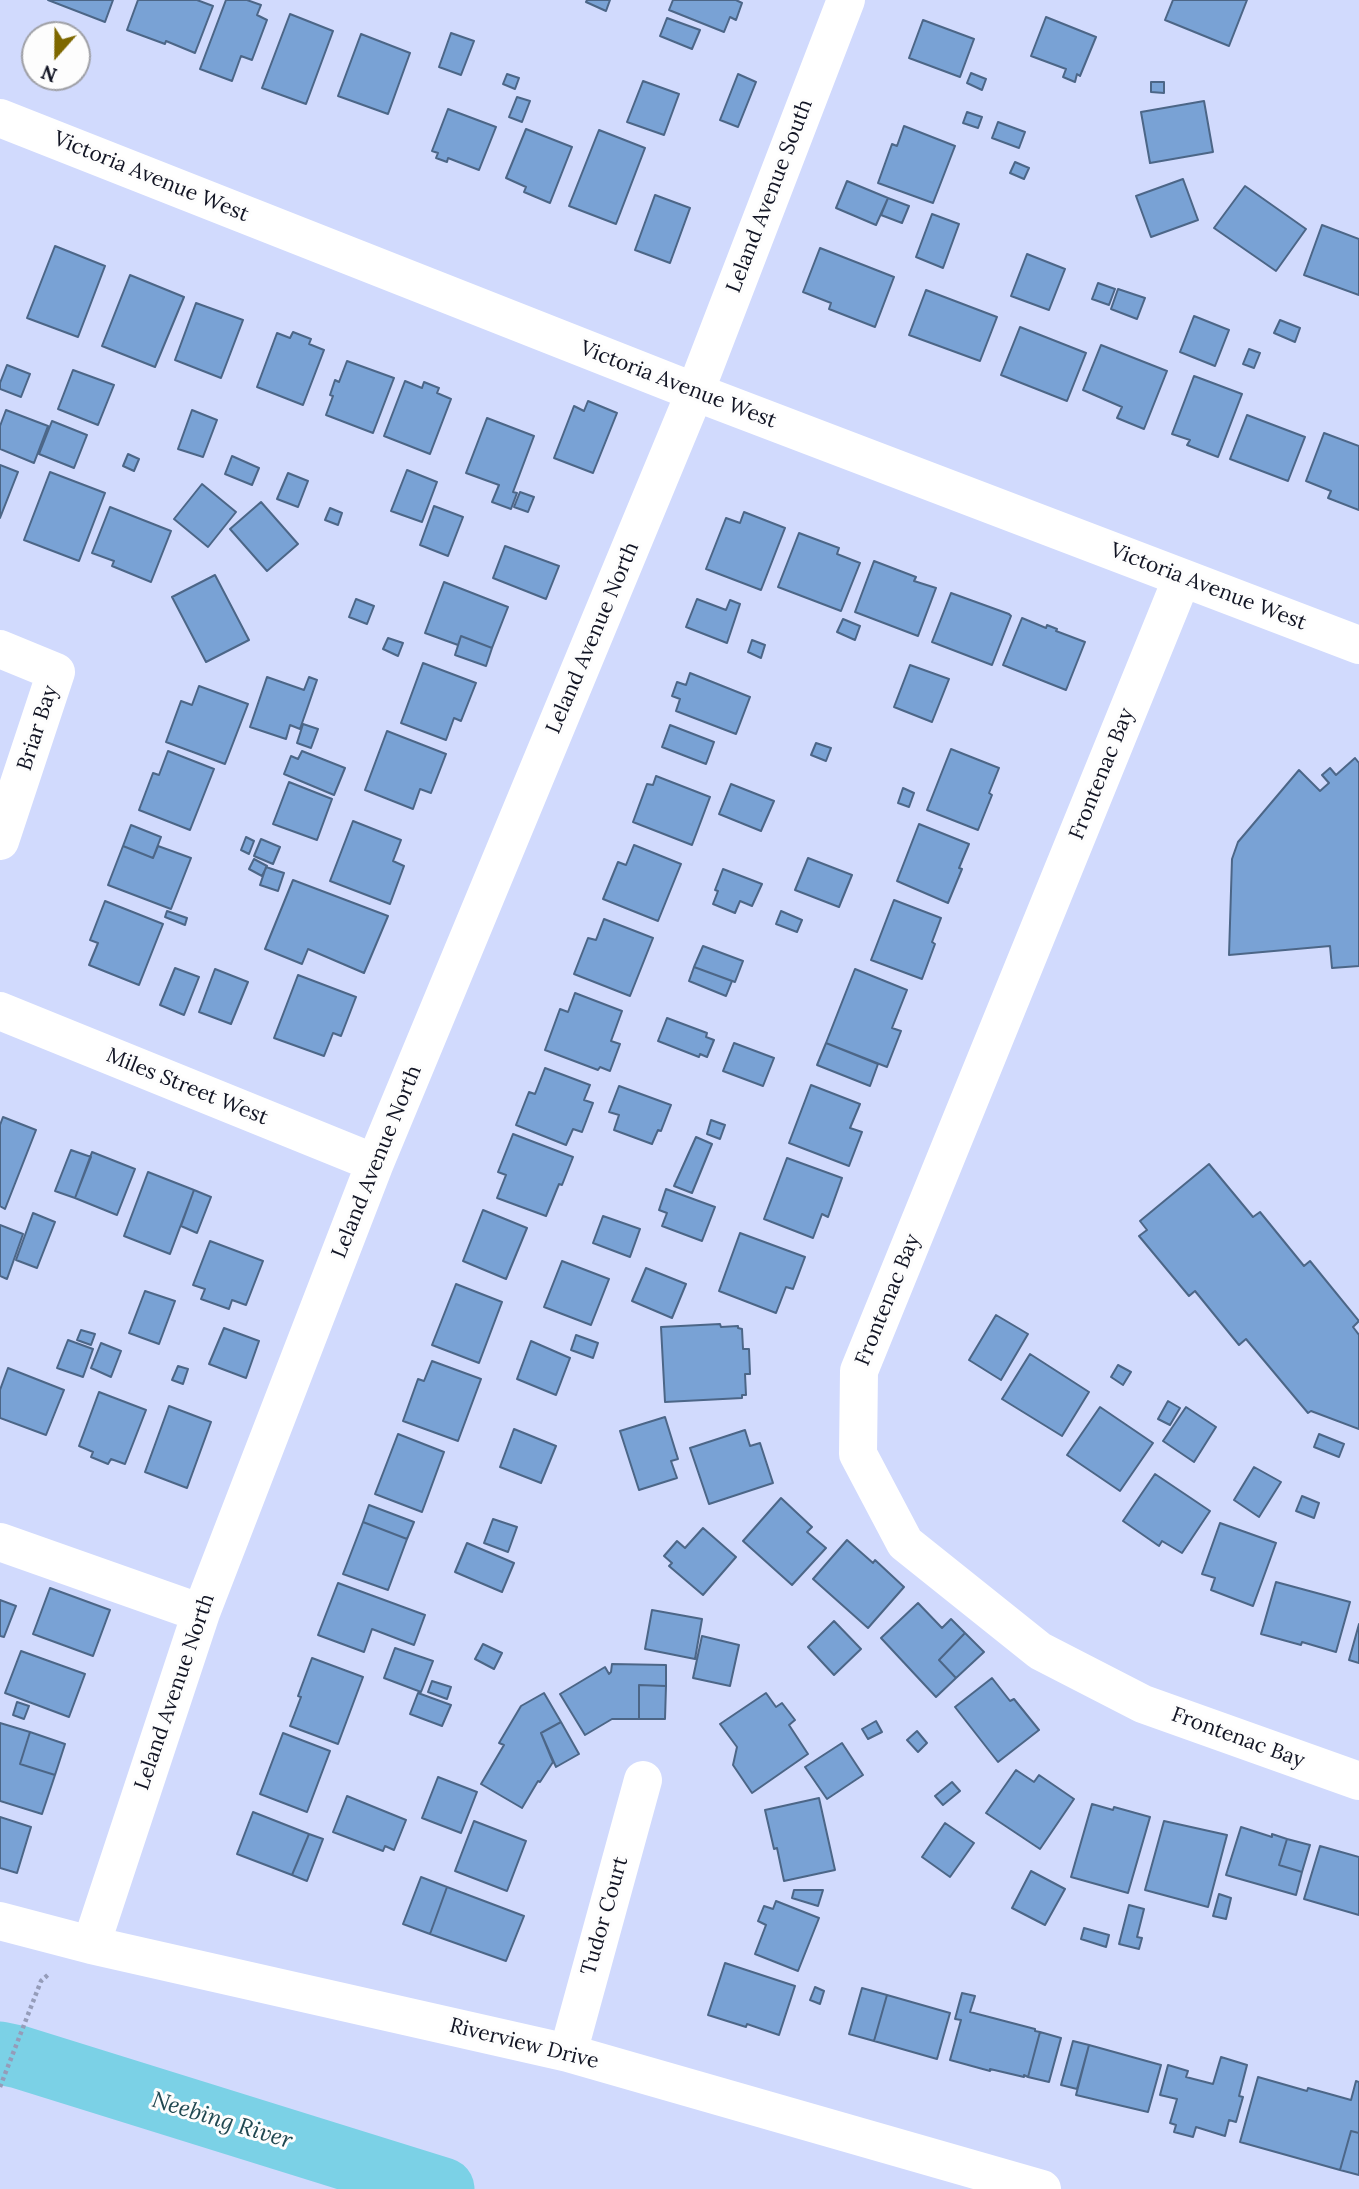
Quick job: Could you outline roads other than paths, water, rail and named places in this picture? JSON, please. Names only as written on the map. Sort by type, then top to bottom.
[{"type":"street","name":"Leland Avenue South","points":[[695,392],[845,0]]},
{"type":"street","name":"Victoria Avenue West","points":[[0,118],[695,392],[1359,645]]},
{"type":"street","name":"Leland Avenue North","points":[[91,1945],[201,1613],[375,1163],[695,392]]},
{"type":"street","name":"Frontenac Bay","points":[[1182,578],[859,1371],[858,1454],[905,1543],[1040,1651],[1143,1704],[1359,1781]]},
{"type":"street","name":"Briar Bay","points":[[0,649],[56,672],[0,841]]},
{"type":"street","name":"Miles Street West","points":[[0,1012],[375,1163]]},
{"type":"street","points":[[0,1542],[201,1613]]},
{"type":"street","name":"Tudor Court","points":[[568,2053],[643,1780]]},
{"type":"street","name":"Riverview Drive","points":[[0,1921],[91,1945],[568,2053],[1042,2189]]},
{"type":"waterway","name":"Neebing River","points":[[0,2053],[443,2189]]}]
